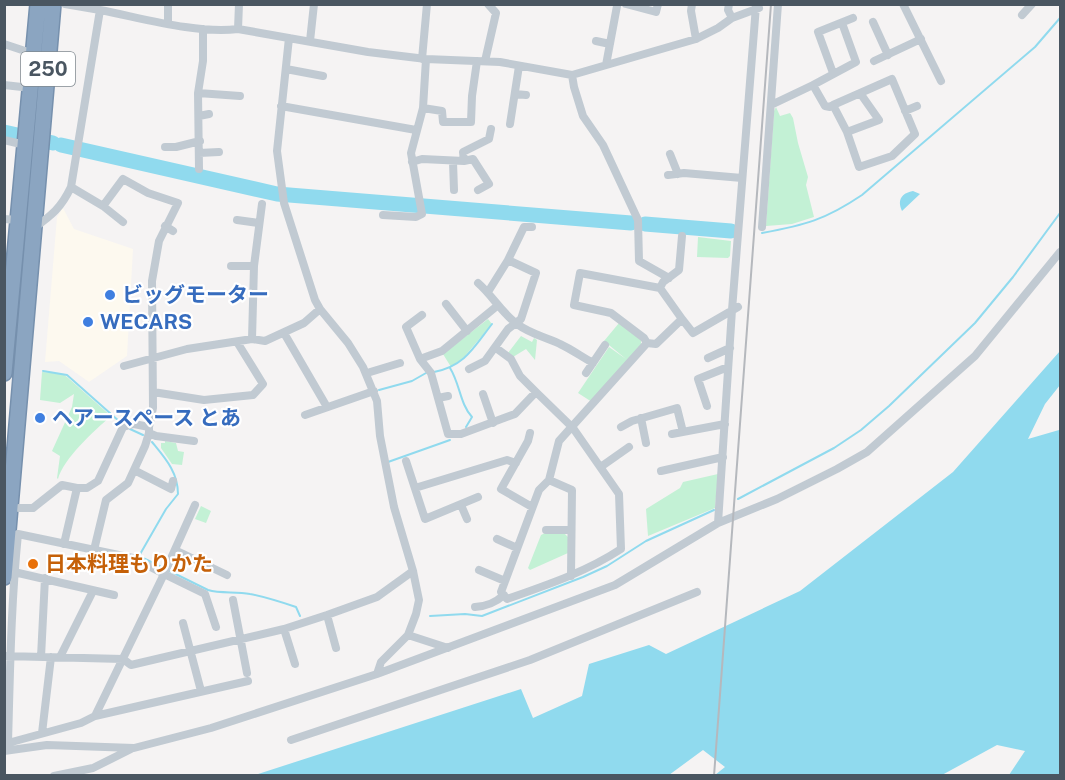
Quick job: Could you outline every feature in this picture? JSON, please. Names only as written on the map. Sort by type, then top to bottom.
[{"type":"highway","name":"250","points":[[9,574],[20,380],[34,228],[31,88],[38,4]]},
{"type":"highway","name":"250","points":[[4,374],[11,220],[32,139],[53,4]]},
{"type":"highway","points":[[18,534],[23,446],[20,380]]},
{"type":"street","points":[[66,4],[203,29],[238,29],[368,52],[424,59],[481,61],[572,75],[696,39],[732,18],[757,7],[742,178],[735,308],[728,367],[718,523]]},
{"type":"street","points":[[168,4],[168,23]]},
{"type":"street","points":[[238,29],[239,4]]},
{"type":"street","points":[[310,41],[314,4]]},
{"type":"street","points":[[383,215],[416,217],[423,214],[411,153],[423,108],[427,4]]},
{"type":"street","points":[[423,108],[442,111],[443,122],[471,122],[472,96],[496,13],[488,4]]},
{"type":"street","points":[[606,65],[610,44],[624,5],[656,12],[658,4]]},
{"type":"street","points":[[692,4],[696,39]]},
{"type":"street","points":[[729,4],[728,10],[732,18]]},
{"type":"street","points":[[762,227],[778,4]]},
{"type":"street","points":[[903,4],[941,81]]},
{"type":"street","points":[[1022,15],[1032,4]]},
{"type":"street","points":[[34,228],[54,213],[71,187],[100,10]]},
{"type":"street","points":[[833,73],[818,33],[853,18]]},
{"type":"street","points":[[873,22],[888,55]]},
{"type":"street","points":[[771,105],[856,62],[842,23]]},
{"type":"street","points":[[199,169],[198,93],[203,61],[203,29]]},
{"type":"street","points":[[289,38],[277,151],[284,203],[315,300],[367,373],[374,391],[394,507],[419,600],[417,614],[408,635],[381,662],[376,674]]},
{"type":"street","points":[[874,61],[921,39]]},
{"type":"street","points":[[596,41],[610,44]]},
{"type":"street","points":[[4,44],[34,54]]},
{"type":"street","points":[[510,124],[519,66]]},
{"type":"street","points":[[286,69],[323,76]]},
{"type":"street","points":[[572,75],[573,87],[583,116],[603,145],[639,220],[639,261],[669,278]]},
{"type":"street","points":[[813,85],[825,106],[830,107],[833,105],[892,79],[915,134],[892,156],[859,167],[847,132],[833,105]]},
{"type":"street","points":[[4,85],[31,88]]},
{"type":"street","points":[[198,93],[234,99]]},
{"type":"street","points":[[847,132],[879,120],[860,93]]},
{"type":"street","points":[[515,94],[526,95]]},
{"type":"street","points":[[281,106],[416,130]]},
{"type":"street","points":[[905,111],[917,106]]},
{"type":"street","points":[[199,116],[209,114]]},
{"type":"street","points":[[464,161],[463,152],[489,139],[491,129]]},
{"type":"street","points":[[4,140],[32,139]]},
{"type":"street","points":[[165,147],[176,147],[200,141]]},
{"type":"street","points":[[199,153],[219,152]]},
{"type":"street","points":[[670,154],[678,174]]},
{"type":"street","points":[[412,162],[422,159],[453,162],[473,159],[489,184],[478,190]]},
{"type":"street","points":[[453,162],[454,190]]},
{"type":"street","points":[[668,175],[742,178]]},
{"type":"street","points":[[94,550],[106,500],[128,483],[149,430],[153,408],[154,359],[152,281],[159,265],[159,241],[169,228],[180,204],[148,193],[123,179],[103,206]]},
{"type":"street","points":[[71,187],[103,206],[123,222]]},
{"type":"street","points":[[252,339],[254,266],[262,204]]},
{"type":"street","points":[[237,220],[259,223]]},
{"type":"street","points":[[488,292],[508,260],[524,227],[532,227]]},
{"type":"street","points":[[660,288],[680,270],[684,255],[682,236]]},
{"type":"street","points":[[54,776],[93,768],[134,748],[211,728],[376,674],[615,585],[718,523],[777,499],[867,452],[975,356],[1060,252]]},
{"type":"street","points":[[469,369],[486,361],[508,329],[521,319],[536,273],[508,260]]},
{"type":"street","points":[[231,266],[254,266]]},
{"type":"street","points":[[647,343],[644,338],[611,313],[574,305],[580,273],[660,288],[693,333],[735,308]]},
{"type":"street","points":[[478,283],[488,292],[497,306],[516,323],[538,337],[560,344],[593,363]]},
{"type":"street","points":[[446,304],[466,331]]},
{"type":"street","points":[[420,359],[441,351],[497,306]]},
{"type":"street","points":[[124,366],[187,349],[252,339],[265,341],[304,323],[320,309]]},
{"type":"street","points":[[422,315],[402,329],[431,373],[443,397],[448,434],[461,435],[515,414],[536,392]]},
{"type":"street","points":[[647,343],[656,344],[682,319]]},
{"type":"street","points":[[284,333],[327,407]]},
{"type":"street","points":[[153,392],[204,400],[253,395],[263,384],[237,342]]},
{"type":"street","points":[[496,348],[511,359],[520,376],[573,428],[620,494],[621,549],[571,576],[507,599],[501,592],[539,490],[549,480],[560,441],[573,428],[647,343]]},
{"type":"street","points":[[586,373],[605,345]]},
{"type":"street","points":[[708,358],[730,348]]},
{"type":"street","points":[[187,349],[188,359]]},
{"type":"street","points":[[367,373],[400,363]]},
{"type":"street","points":[[707,406],[698,379],[728,367]]},
{"type":"street","points":[[305,415],[374,391]]},
{"type":"street","points":[[483,394],[493,423]]},
{"type":"street","points":[[621,427],[641,418],[677,408],[683,432]]},
{"type":"street","points":[[641,418],[646,443]]},
{"type":"street","points":[[20,508],[33,508],[62,485],[77,489],[87,488],[98,481],[123,427],[134,424],[149,430],[156,436],[184,444],[194,441]]},
{"type":"street","points":[[672,435],[725,424]]},
{"type":"street","points":[[531,438],[501,489],[532,507]]},
{"type":"street","points":[[602,466],[629,447]]},
{"type":"street","points":[[660,471],[723,458]]},
{"type":"street","points":[[415,488],[507,460],[516,463]]},
{"type":"street","points":[[406,461],[425,519],[478,497]]},
{"type":"street","points":[[134,470],[171,489],[173,481]]},
{"type":"street","points":[[549,480],[572,490],[571,576]]},
{"type":"street","points":[[64,544],[77,489]]},
{"type":"street","points":[[95,716],[165,572],[187,514],[195,505]]},
{"type":"street","points":[[460,505],[467,519]]},
{"type":"street","points":[[546,530],[571,530]]},
{"type":"street","points":[[6,747],[9,574],[18,534],[133,558],[165,572],[205,594],[216,627]]},
{"type":"street","points":[[497,539],[517,548]]},
{"type":"street","points":[[174,550],[227,575]]},
{"type":"street","points":[[479,570],[505,581]]},
{"type":"street","points":[[8,656],[123,659],[131,665],[284,629],[327,615],[377,597],[413,571]]},
{"type":"street","points":[[9,574],[45,578],[114,595]]},
{"type":"street","points":[[41,657],[45,578]]},
{"type":"street","points":[[42,733],[55,657],[93,591]]},
{"type":"street","points":[[291,740],[530,660],[697,592]]},
{"type":"street","points":[[475,607],[496,602],[504,595]]},
{"type":"street","points":[[6,747],[42,733],[81,723],[95,716],[201,691],[248,677],[233,600]]},
{"type":"street","points":[[327,615],[336,648]]},
{"type":"street","points":[[183,623],[201,691]]},
{"type":"street","points":[[284,629],[296,664]]},
{"type":"street","points":[[408,635],[448,648]]},
{"type":"street","points":[[6,747],[47,745],[134,748]]},
{"type":"shaded area","name":"WECARS","points":[[63,208],[74,229],[133,249],[127,356],[89,382],[59,361],[45,362],[57,217]]},
{"type":"green space","points":[[776,107],[780,116],[790,113],[793,118],[808,177],[806,185],[814,217],[792,224],[766,226],[774,111]]},
{"type":"green space","points":[[698,237],[731,241],[730,256],[728,258],[697,257]]},
{"type":"green space","points":[[488,319],[492,324],[464,357],[451,367],[443,354]]},
{"type":"green space","points":[[619,323],[641,340],[641,345],[592,402],[578,393],[609,347],[626,359],[604,341]]},
{"type":"green space","points":[[521,336],[532,342],[534,338],[537,340],[535,360],[526,349],[513,357],[508,353]]},
{"type":"green space","points":[[42,372],[63,374],[111,416],[73,454],[58,479],[60,456],[52,451],[72,407],[74,394],[60,403],[40,400]]},
{"type":"green space","points":[[165,441],[176,443],[178,451],[184,452],[182,465],[172,464],[161,448],[161,443]]},
{"type":"green space","points":[[718,474],[715,508],[648,536],[646,509],[680,488],[683,482]]},
{"type":"green space","points":[[201,506],[211,511],[206,523],[195,519]]},
{"type":"green space","points":[[564,533],[569,538],[568,553],[530,570],[528,568],[541,535]]},
{"type":"water","points":[[913,191],[920,194],[902,211],[901,198]]},
{"type":"water","points":[[1060,351],[1060,385],[1045,404],[1028,439],[1059,430],[1060,427],[1060,775],[1009,775],[1025,751],[997,745],[942,775],[715,775],[725,767],[703,750],[669,775],[255,775],[521,689],[533,718],[582,696],[589,664],[649,645],[666,654],[800,591],[953,472]]},
{"type":"waterway","points":[[762,233],[814,220],[862,195],[1035,47],[1060,18]]},
{"type":"waterway","points":[[4,132],[53,143]]},
{"type":"waterway","points":[[61,145],[277,194],[631,223]]},
{"type":"waterway","points":[[738,499],[834,448],[861,430],[889,406],[975,323],[1013,277],[1060,213]]},
{"type":"waterway","points":[[645,224],[731,231]]},
{"type":"waterway","points":[[434,372],[461,360],[474,348],[492,324]]},
{"type":"waterway","points":[[450,368],[465,406],[472,417],[466,427]]},
{"type":"waterway","points":[[43,371],[67,375],[120,422]]},
{"type":"waterway","points":[[379,390],[412,381],[426,373]]},
{"type":"waterway","points":[[130,429],[143,435]]},
{"type":"waterway","points":[[388,462],[450,440]]},
{"type":"waterway","points":[[152,442],[173,472],[178,494],[166,509],[139,556],[208,590],[245,593],[268,598],[296,607],[300,616]]},
{"type":"waterway","points":[[430,616],[465,614],[482,616],[583,577],[607,566],[646,541],[714,510]]},
{"type":"railway","points":[[714,776],[771,4]]},
{"type":"place","name":"ビッグモーター","points":[[110,295]]},
{"type":"place","name":"WECARS","points":[[88,322]]},
{"type":"place","name":"ヘアースペース とあ","points":[[40,418]]},
{"type":"place","name":"日本料理もりかた","points":[[33,564]]}]
